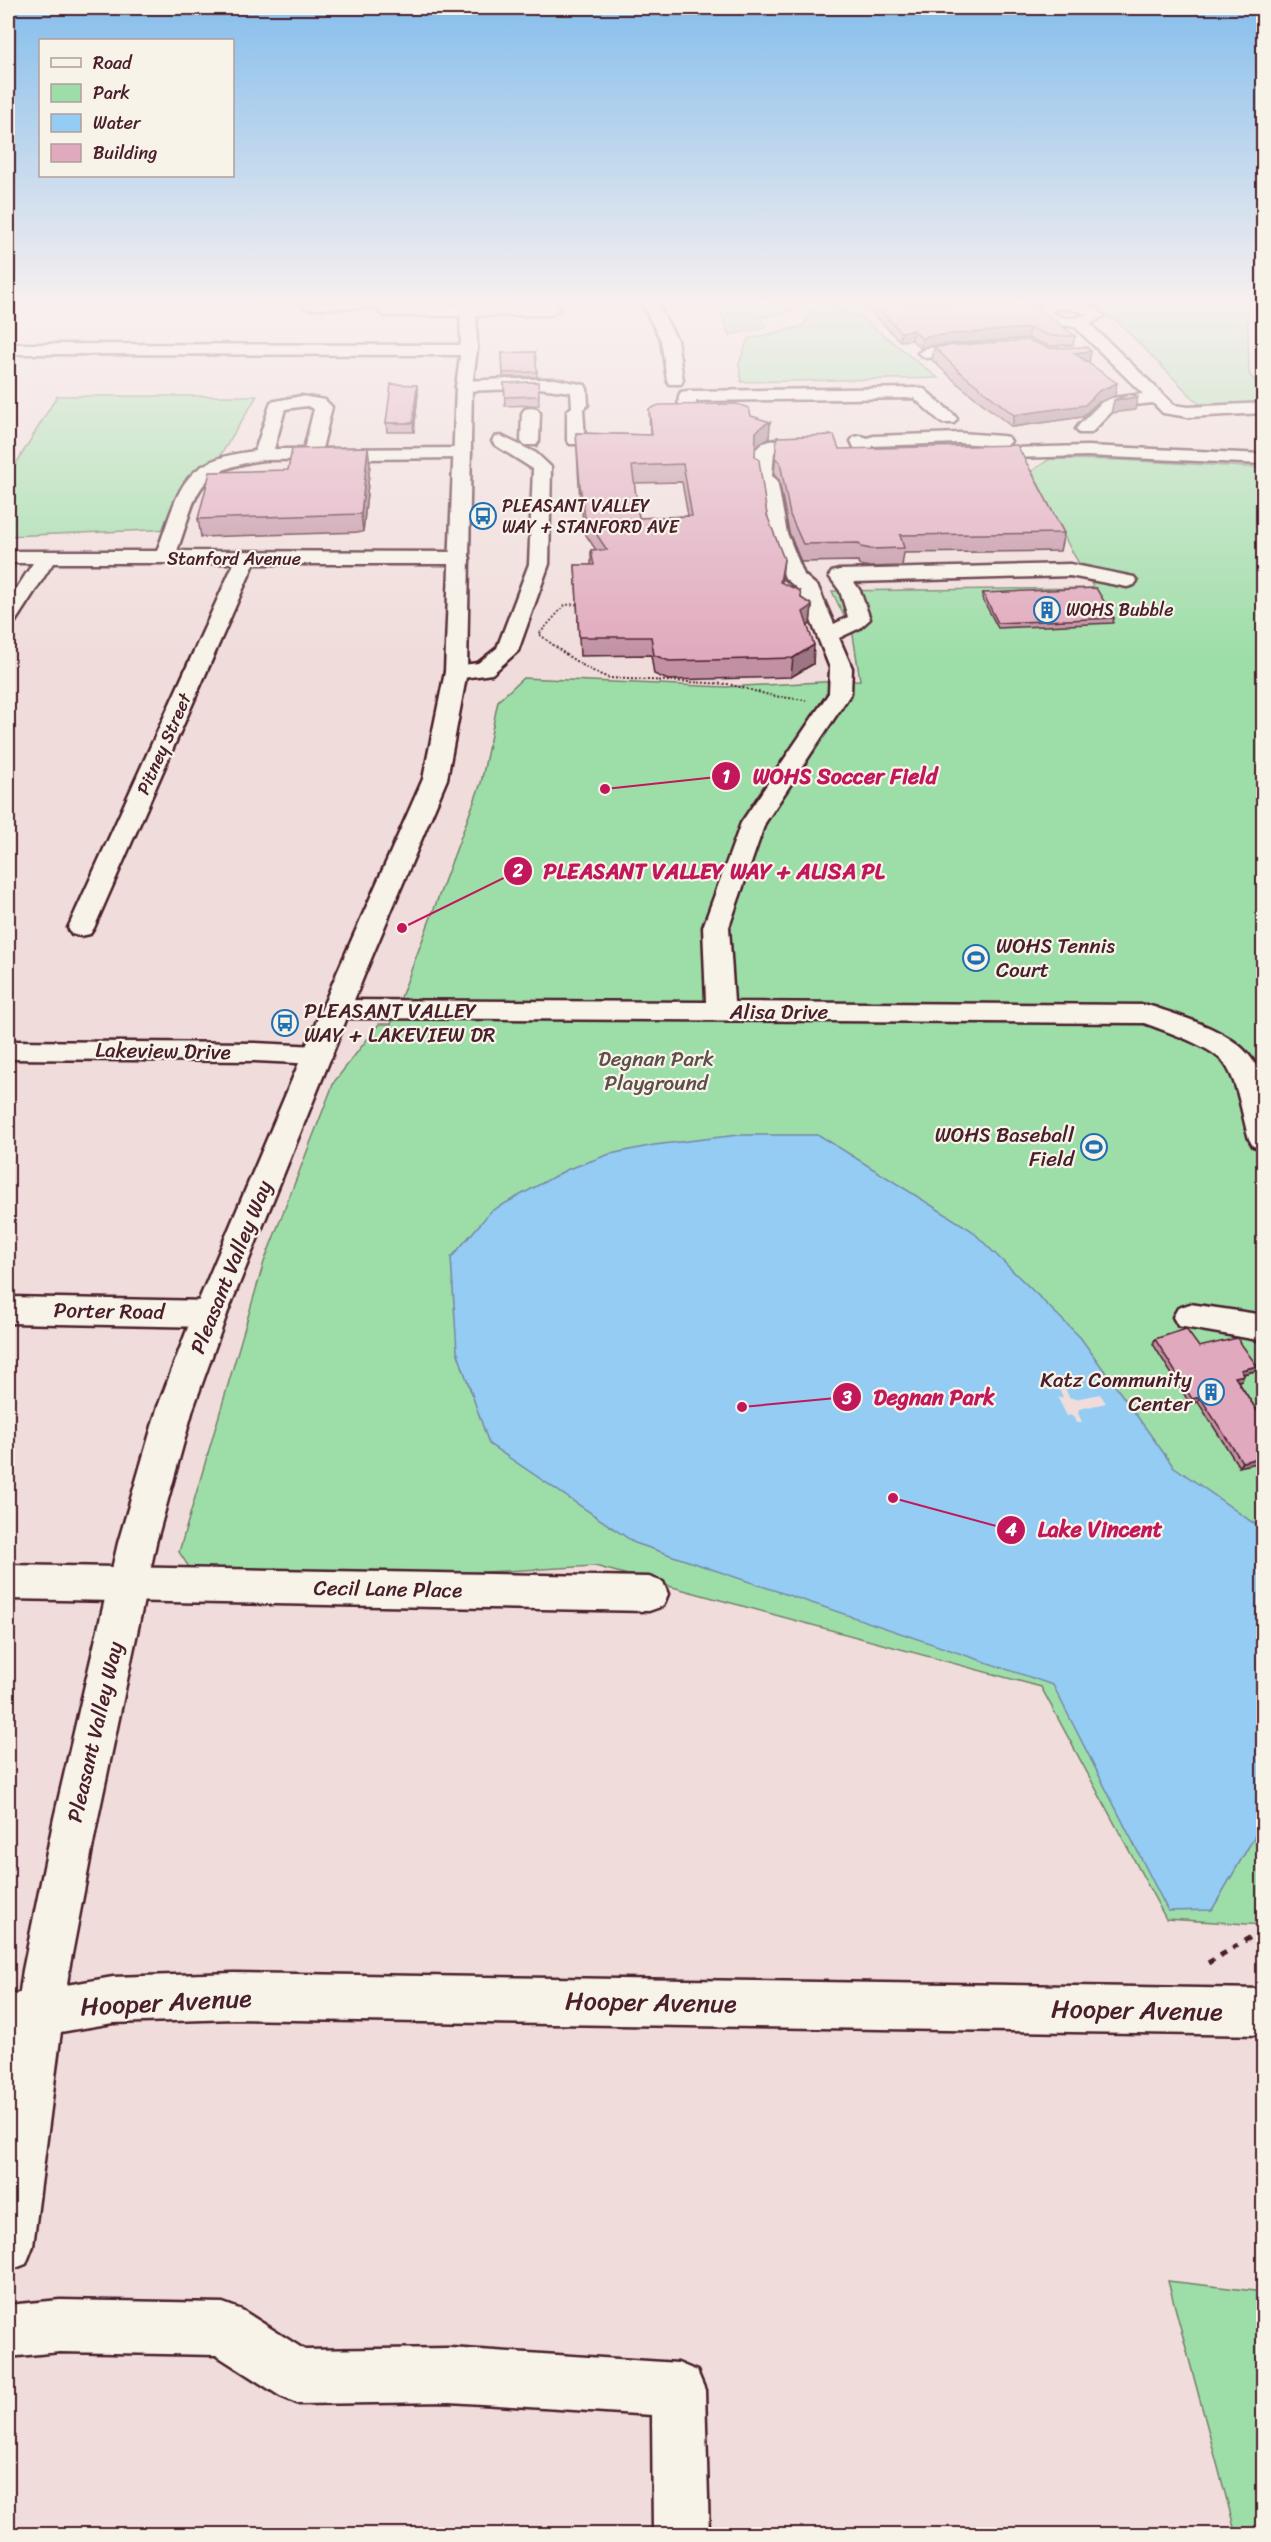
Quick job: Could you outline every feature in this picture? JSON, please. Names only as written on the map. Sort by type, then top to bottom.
[{"type":"street","points":[[263,455],[273,421]]},
{"type":"street","points":[[312,454],[320,421]]},
{"type":"street","name":"Pleasant Valley Way","points":[[8,2246],[24,2015],[76,1818],[128,1584],[175,1409],[210,1314],[435,779],[456,672],[463,421]]},
{"type":"street","points":[[530,441],[531,421]]},
{"type":"street","points":[[576,440],[577,421]]},
{"type":"street","points":[[1085,429],[1096,421]]},
{"type":"street","points":[[456,672],[484,669],[507,651],[539,564],[542,467],[530,457],[501,441]]},
{"type":"street","points":[[720,1012],[716,927],[753,823],[840,693],[841,668],[808,587],[795,578],[779,535],[766,477],[765,449],[775,445],[860,441],[866,456],[1087,451],[1263,459]]},
{"type":"street","points":[[164,559],[191,486],[199,476],[225,462],[263,455],[462,453]]},
{"type":"street","name":"Stanford Avenue","points":[[8,557],[246,560],[460,558]]},
{"type":"street","points":[[8,618],[46,558]]},
{"type":"street","name":"Pitney Street","points":[[81,928],[246,560]]},
{"type":"street","points":[[795,578],[1070,570],[1127,581]]},
{"type":"street","points":[[827,634],[853,624],[859,619],[850,591],[839,576]]},
{"type":"street","name":"Alisa Drive","points":[[337,1009],[1146,1014],[1186,1028],[1239,1062],[1263,1138]]},
{"type":"street","name":"Lakeview Drive","points":[[8,1050],[255,1052],[318,1055]]},
{"type":"street","name":"Porter Road","points":[[8,1310],[210,1314]]},
{"type":"street","points":[[1190,1317],[1263,1328]]},
{"type":"street","name":"Cecil Lane Place","points":[[8,1582],[649,1594]]},
{"type":"street","name":"Hooper Avenue","points":[[24,2015],[113,2000],[234,1996],[1263,2012]]},
{"type":"street","points":[[8,2331],[60,2326],[224,2329],[299,2377],[450,2375],[678,2390],[681,2535]]},
{"type":"path","points":[[577,604],[565,604],[539,634],[573,661],[592,672],[609,678],[728,684],[773,696],[833,703]]},
{"type":"path","points":[[1208,1963],[1263,1929]]},
{"type":"green space","points":[[42,421],[242,421],[175,529],[8,536],[8,477]]},
{"type":"green space","name":"Degnan Park Playground","points":[[1050,459],[1120,460],[1263,468],[1264,1063],[1245,1064],[1264,1122],[1263,1925],[1166,1919],[1041,1687],[595,1566],[214,1587],[194,1575],[179,1552],[264,1262],[334,1082],[379,1024],[391,1024],[481,783],[498,701],[523,678],[725,687],[860,680],[853,635],[832,591],[1094,588],[1071,550],[1032,471]]},
{"type":"green space","points":[[1168,2281],[1263,2292],[1263,2534],[1236,2534]]},
{"type":"water","points":[[738,1135],[819,1135],[971,1230],[1080,1337],[1173,1466],[1263,1530],[1263,1822],[1212,1910],[1168,1911],[1053,1685],[635,1543],[489,1444],[457,1351],[451,1258],[491,1211],[566,1170],[610,1154],[654,1145]]},
{"type":"pier","points":[[1065,1388],[1069,1397],[1075,1399],[1100,1394],[1106,1403],[1079,1409],[1078,1413],[1082,1422],[1077,1423],[1072,1415],[1067,1416],[1058,1398],[1063,1397],[1059,1389]]},
{"type":"building","points":[[386,421],[413,421],[413,423],[386,423]]},
{"type":"building","points":[[650,421],[770,422],[756,432],[755,456],[759,460],[767,515],[784,559],[780,582],[800,591],[801,598],[811,604],[812,606],[803,612],[814,645],[793,658],[669,661],[654,655],[651,637],[579,637],[575,565],[594,565],[591,550],[607,550],[585,517],[576,433],[652,435]],"holes":[[[683,464],[692,516],[639,518],[632,466]]]},
{"type":"building","points":[[834,435],[839,449],[1017,445],[1064,533],[900,535],[904,548],[871,549],[861,547],[859,543],[803,544],[790,515],[780,462],[775,458],[777,437]]},
{"type":"building","points":[[368,447],[361,514],[198,519],[210,472],[288,470],[292,449]]},
{"type":"building","name":"WOHS Bubble","points":[[1096,588],[1114,618],[998,623],[983,593]]},
{"type":"building","name":"Katz Community Center","points":[[1186,1329],[1199,1347],[1237,1338],[1257,1366],[1241,1370],[1244,1375],[1235,1377],[1263,1420],[1263,1457],[1242,1462],[1200,1397],[1192,1399],[1155,1339]]},
{"type":"place","name":"PLEASANT VALLEY WAY + STANFORD AVE","points":[[483,516]]},
{"type":"place","name":"WOHS Bubble","points":[[1047,610]]},
{"type":"place","name":"WOHS Soccer Field","points":[[605,789]]},
{"type":"place","name":"PLEASANT VALLEY WAY + ALISA PL","points":[[402,928]]},
{"type":"place","name":"WOHS Tennis Court","points":[[976,958]]},
{"type":"place","name":"PLEASANT VALLEY WAY + LAKEVIEW DR","points":[[285,1023]]},
{"type":"place","name":"WOHS Baseball Field","points":[[1094,1147]]},
{"type":"place","name":"Katz Community Center","points":[[1211,1392]]},
{"type":"place","name":"Degnan Park","points":[[742,1407]]},
{"type":"place","name":"Lake Vincent","points":[[893,1498]]}]
